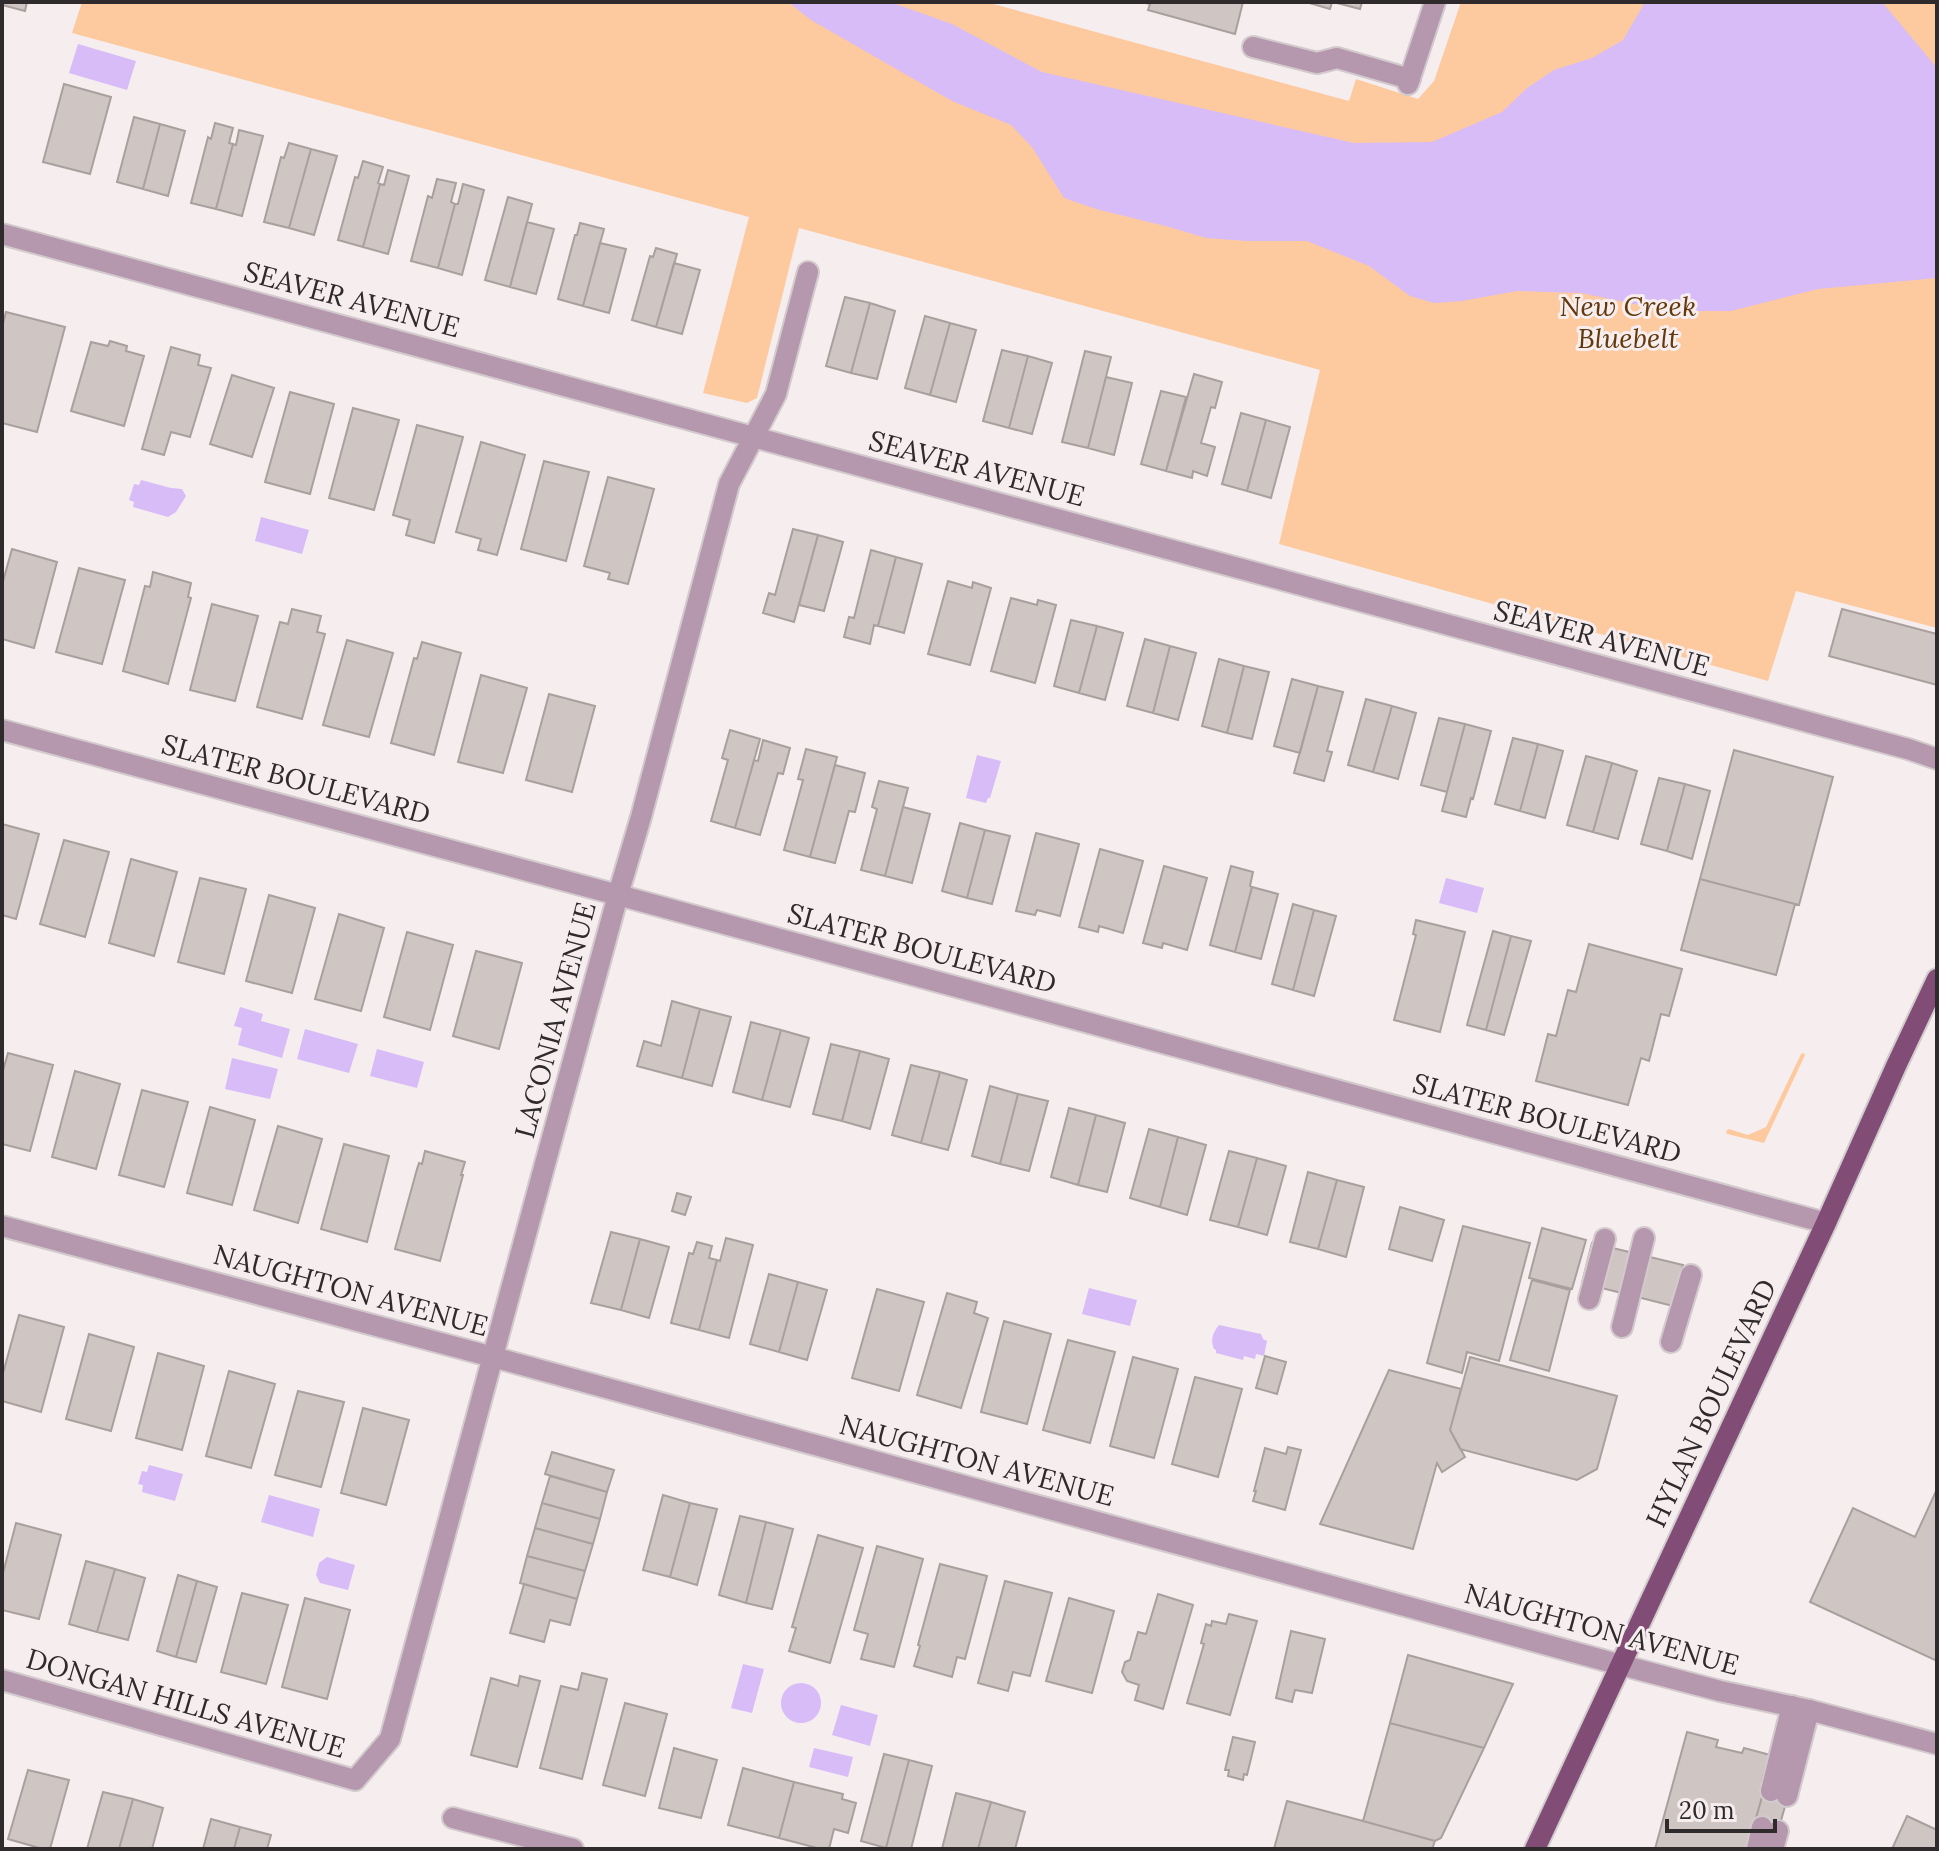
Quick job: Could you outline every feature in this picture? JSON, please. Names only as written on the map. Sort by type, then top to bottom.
[{"type":"main road","name":"HYLAN BOULEVARD","points":[[1535,1849],[1937,979]]},
{"type":"street","points":[[1253,47],[1317,63],[1337,58],[1409,82],[1435,2]]},
{"type":"street","name":"SEAVER AVENUE","points":[[2,234],[1937,759]]},
{"type":"street","name":"LACONIA AVENUE","points":[[355,1780],[390,1739],[729,484],[776,394],[808,272]]},
{"type":"street","name":"SLATER BOULEVARD","points":[[2,730],[1826,1223]]},
{"type":"street","name":"NAUGHTON AVENUE","points":[[2,1226],[1621,1665],[1937,1744]]},
{"type":"street","points":[[1622,1327],[1644,1238]]},
{"type":"street","points":[[1589,1299],[1605,1239]]},
{"type":"street","points":[[1671,1342],[1691,1275]]},
{"type":"street","name":"DONGAN HILLS AVENUE","points":[[2,1680],[355,1780]]},
{"type":"street","points":[[1779,1794],[1801,1708]]},
{"type":"street","points":[[453,1818],[573,1849]]},
{"type":"street","points":[[1757,1849],[1771,1836]]},
{"type":"green space","name":"New Creek Bluebelt","points":[[82,2],[986,2],[1349,101],[1356,79],[1418,99],[1434,81],[1461,2],[1937,2],[1937,628],[1796,591],[1768,681],[1279,544],[1320,370],[799,228],[757,398],[747,403],[703,393],[749,217],[72,33]]},
{"type":"green space","points":[[1804,1053],[1764,1143],[1727,1134],[1729,1129],[1748,1135],[1766,1127]]},
{"type":"shaded area","points":[[788,2],[890,2],[952,24],[1042,72],[1354,143],[1432,142],[1502,112],[1527,88],[1554,70],[1592,58],[1623,40],[1645,2],[1882,2],[1937,68],[1937,278],[1818,289],[1731,311],[1668,311],[1581,293],[1517,291],[1434,303],[1410,296],[1369,266],[1307,241],[1206,238],[1064,198],[1032,147],[1011,125],[952,101],[811,20]]},
{"type":"shaded area","points":[[78,44],[136,61],[127,90],[69,73]]},
{"type":"shaded area","points":[[141,480],[182,489],[186,496],[176,512],[168,517],[133,507],[134,502],[129,500],[134,484],[139,485]]},
{"type":"shaded area","points":[[261,517],[309,530],[302,554],[255,541]]},
{"type":"shaded area","points":[[977,755],[1001,761],[986,803],[966,798]]},
{"type":"shaded area","points":[[1446,878],[1484,888],[1477,913],[1439,903]]},
{"type":"shaded area","points":[[240,1007],[263,1014],[261,1021],[290,1029],[282,1058],[238,1045],[242,1028],[234,1026]]},
{"type":"shaded area","points":[[305,1029],[358,1044],[349,1073],[297,1059]]},
{"type":"shaded area","points":[[377,1049],[424,1062],[417,1088],[370,1076]]},
{"type":"shaded area","points":[[232,1058],[278,1069],[270,1099],[225,1089]]},
{"type":"shaded area","points":[[1089,1288],[1137,1300],[1130,1326],[1082,1314]]},
{"type":"shaded area","points":[[1219,1325],[1261,1334],[1267,1341],[1264,1356],[1256,1354],[1255,1359],[1244,1356],[1243,1360],[1216,1353],[1212,1339]]},
{"type":"shaded area","points":[[149,1465],[183,1474],[175,1501],[142,1492],[143,1485],[138,1484],[142,1471],[147,1472]]},
{"type":"shaded area","points":[[269,1495],[320,1509],[313,1537],[261,1522]]},
{"type":"shaded area","points":[[327,1557],[355,1565],[348,1590],[320,1583],[316,1575],[319,1563]]},
{"type":"shaded area","points":[[743,1664],[764,1669],[752,1713],[731,1708]]},
{"type":"shaded area","points":[[801,1683],[815,1689],[821,1703],[815,1717],[801,1723],[787,1717],[781,1703],[787,1689]]},
{"type":"shaded area","points":[[841,1705],[878,1715],[870,1746],[832,1735]]},
{"type":"shaded area","points":[[814,1748],[853,1757],[848,1777],[809,1767]]},
{"type":"building","points":[[2,2],[27,2],[25,11],[2,5]]},
{"type":"building","points":[[1142,2],[1243,2],[1235,34],[1148,10],[1150,4]]},
{"type":"building","points":[[1306,2],[1332,2],[1330,9]]},
{"type":"building","points":[[1333,2],[1362,2],[1360,9]]},
{"type":"building","points":[[64,84],[111,97],[90,174],[43,162]]},
{"type":"building","points":[[134,117],[160,124],[143,189],[117,182]]},
{"type":"building","points":[[215,123],[233,128],[229,143],[233,144],[216,209],[191,203],[208,137],[211,139]]},
{"type":"building","points":[[160,124],[185,131],[168,196],[143,189]]},
{"type":"building","points":[[239,130],[263,136],[242,216],[216,209]]},
{"type":"building","points":[[289,143],[311,149],[289,228],[264,222],[281,157],[284,158]]},
{"type":"building","points":[[311,149],[337,156],[314,235],[289,228]]},
{"type":"building","points":[[363,161],[383,167],[363,247],[338,240],[355,177],[358,178]]},
{"type":"building","points":[[388,170],[409,176],[388,254],[363,247],[380,184],[384,185]]},
{"type":"building","points":[[437,179],[456,183],[451,202],[455,204],[438,268],[411,261],[428,196],[432,198]]},
{"type":"building","points":[[463,184],[484,190],[462,275],[438,268]]},
{"type":"building","points":[[508,197],[532,204],[510,287],[485,280]]},
{"type":"building","points":[[527,222],[554,229],[536,294],[510,287]]},
{"type":"building","points":[[580,223],[604,229],[583,306],[558,299]]},
{"type":"building","points":[[600,243],[626,249],[609,313],[583,306]]},
{"type":"building","points":[[656,248],[677,254],[656,327],[632,320],[650,256],[653,257]]},
{"type":"building","points":[[674,263],[700,270],[682,334],[656,327]]},
{"type":"building","points":[[845,297],[870,303],[851,373],[826,366]]},
{"type":"building","points":[[870,303],[895,311],[877,379],[851,373]]},
{"type":"building","points":[[6,312],[65,327],[37,432],[2,423],[2,327]]},
{"type":"building","points":[[925,316],[950,323],[930,395],[905,388]]},
{"type":"building","points":[[950,323],[976,330],[956,402],[930,395]]},
{"type":"building","points":[[110,341],[127,346],[126,351],[144,356],[124,426],[71,411],[91,342],[108,346]]},
{"type":"building","points":[[171,347],[200,355],[198,365],[211,368],[190,437],[171,432],[164,455],[142,449]]},
{"type":"building","points":[[1002,350],[1028,356],[1009,428],[983,421]]},
{"type":"building","points":[[1085,351],[1111,357],[1088,448],[1062,442]]},
{"type":"building","points":[[1028,356],[1052,363],[1032,434],[1009,428]]},
{"type":"building","points":[[1194,374],[1222,382],[1201,443],[1215,447],[1207,476],[1193,471],[1192,478],[1166,471]]},
{"type":"building","points":[[232,375],[274,388],[252,457],[210,444]]},
{"type":"building","points":[[1106,377],[1132,383],[1114,455],[1088,448]]},
{"type":"building","points":[[1161,391],[1186,397],[1166,471],[1141,464]]},
{"type":"building","points":[[290,392],[334,404],[310,494],[265,482]]},
{"type":"building","points":[[353,408],[399,420],[374,510],[329,498]]},
{"type":"building","points":[[1241,413],[1266,420],[1247,491],[1222,484]]},
{"type":"building","points":[[1266,420],[1290,427],[1271,498],[1247,491]]},
{"type":"building","points":[[417,425],[463,437],[434,543],[406,535],[410,520],[393,515]]},
{"type":"building","points":[[481,442],[525,455],[497,555],[478,550],[481,539],[456,532]]},
{"type":"building","points":[[544,461],[589,472],[566,561],[521,549]]},
{"type":"building","points":[[608,477],[654,489],[628,584],[608,579],[610,573],[584,566]]},
{"type":"building","points":[[793,529],[818,535],[794,622],[763,613],[769,593],[775,595]]},
{"type":"building","points":[[818,535],[843,542],[824,611],[799,605]]},
{"type":"building","points":[[12,549],[57,562],[34,648],[2,639],[2,585]]},
{"type":"building","points":[[871,550],[896,557],[878,626],[874,625],[870,644],[844,637],[849,617],[854,618]]},
{"type":"building","points":[[896,557],[922,564],[904,633],[878,626]]},
{"type":"building","points":[[79,568],[125,580],[102,664],[56,652]]},
{"type":"building","points":[[153,572],[191,583],[188,597],[191,598],[168,684],[123,671],[145,586],[150,587]]},
{"type":"building","points":[[948,581],[972,588],[973,582],[991,588],[970,665],[928,654]]},
{"type":"building","points":[[1011,598],[1037,605],[1038,600],[1056,605],[1035,683],[991,671]]},
{"type":"building","points":[[212,604],[258,616],[235,701],[190,690]]},
{"type":"building","points":[[292,609],[321,616],[317,632],[325,634],[302,719],[257,707],[280,622],[288,624]]},
{"type":"building","points":[[1842,609],[1937,634],[1937,685],[1829,656]]},
{"type":"building","points":[[1071,620],[1097,626],[1079,693],[1054,686]]},
{"type":"building","points":[[1097,626],[1123,633],[1105,700],[1079,693]]},
{"type":"building","points":[[1145,639],[1170,646],[1153,713],[1127,706]]},
{"type":"building","points":[[347,640],[393,653],[369,737],[323,725]]},
{"type":"building","points":[[422,642],[461,653],[434,755],[391,743],[414,658],[417,659]]},
{"type":"building","points":[[1170,646],[1196,653],[1178,720],[1153,713]]},
{"type":"building","points":[[1219,659],[1244,666],[1227,733],[1202,726]]},
{"type":"building","points":[[1244,666],[1269,672],[1252,739],[1227,733]]},
{"type":"building","points":[[481,675],[527,688],[503,773],[458,762]]},
{"type":"building","points":[[1292,679],[1318,686],[1300,753],[1274,746]]},
{"type":"building","points":[[1318,686],[1343,692],[1327,751],[1332,752],[1324,781],[1294,773]]},
{"type":"building","points":[[549,694],[595,706],[572,792],[526,780]]},
{"type":"building","points":[[1366,699],[1392,706],[1373,772],[1348,765]]},
{"type":"building","points":[[1392,706],[1416,713],[1398,779],[1373,772]]},
{"type":"building","points":[[1439,718],[1465,724],[1447,792],[1421,785]]},
{"type":"building","points":[[1465,724],[1491,731],[1466,817],[1442,811]]},
{"type":"building","points":[[730,730],[760,739],[735,828],[711,821],[728,760],[722,758]]},
{"type":"building","points":[[1513,738],[1538,744],[1520,811],[1495,804]]},
{"type":"building","points":[[763,740],[790,748],[783,774],[778,773],[760,835],[735,828],[754,760],[758,761]]},
{"type":"building","points":[[1538,744],[1563,751],[1545,818],[1520,811]]},
{"type":"building","points":[[806,749],[837,757],[810,857],[784,850],[803,780],[798,779]]},
{"type":"building","points":[[1734,750],[1833,777],[1799,905],[1700,879]]},
{"type":"building","points":[[1586,756],[1612,763],[1593,832],[1567,825]]},
{"type":"building","points":[[1612,763],[1637,771],[1618,839],[1593,832]]},
{"type":"building","points":[[835,765],[865,773],[855,812],[849,811],[835,863],[810,857]]},
{"type":"building","points":[[1659,778],[1685,784],[1667,851],[1641,844]]},
{"type":"building","points":[[879,781],[908,788],[885,876],[861,870],[877,809],[872,807]]},
{"type":"building","points":[[1685,784],[1710,791],[1692,859],[1667,851]]},
{"type":"building","points":[[903,807],[930,814],[912,883],[885,876]]},
{"type":"building","points":[[960,823],[985,830],[967,898],[942,891]]},
{"type":"building","points":[[2,824],[39,834],[16,919],[2,915]]},
{"type":"building","points":[[985,830],[1010,836],[992,904],[967,898]]},
{"type":"building","points":[[1036,833],[1079,844],[1060,916],[1037,910],[1035,915],[1016,911]]},
{"type":"building","points":[[64,840],[109,852],[85,937],[40,924]]},
{"type":"building","points":[[1100,849],[1143,861],[1123,933],[1099,926],[1098,932],[1079,927]]},
{"type":"building","points":[[131,859],[177,872],[154,956],[109,943]]},
{"type":"building","points":[[1164,866],[1207,878],[1187,950],[1163,943],[1162,948],[1143,943]]},
{"type":"building","points":[[1231,866],[1253,872],[1235,952],[1210,945]]},
{"type":"building","points":[[200,878],[246,889],[224,974],[178,962]]},
{"type":"building","points":[[1700,879],[1795,904],[1776,975],[1681,950]]},
{"type":"building","points":[[1252,887],[1278,894],[1261,959],[1235,952]]},
{"type":"building","points":[[269,895],[315,908],[292,993],[246,981]]},
{"type":"building","points":[[1293,904],[1314,910],[1293,990],[1272,984]]},
{"type":"building","points":[[1314,910],[1336,916],[1314,996],[1293,990]]},
{"type":"building","points":[[339,914],[384,928],[361,1011],[315,999]]},
{"type":"building","points":[[1416,920],[1465,932],[1440,1032],[1394,1020],[1416,935],[1413,934]]},
{"type":"building","points":[[1493,931],[1511,936],[1486,1030],[1467,1025]]},
{"type":"building","points":[[407,932],[453,945],[430,1030],[384,1017]]},
{"type":"building","points":[[1511,936],[1531,941],[1504,1035],[1486,1030]]},
{"type":"building","points":[[1589,944],[1682,969],[1669,1016],[1661,1014],[1649,1061],[1641,1058],[1628,1105],[1536,1081],[1548,1034],[1556,1036],[1568,990],[1576,992]]},
{"type":"building","points":[[476,951],[522,963],[499,1049],[453,1036]]},
{"type":"building","points":[[672,1001],[700,1009],[682,1078],[637,1066],[644,1041],[661,1046]]},
{"type":"building","points":[[700,1009],[731,1017],[712,1086],[682,1078]]},
{"type":"building","points":[[751,1022],[781,1030],[762,1100],[733,1092]]},
{"type":"building","points":[[781,1030],[809,1038],[790,1107],[762,1100]]},
{"type":"building","points":[[831,1044],[860,1051],[842,1121],[813,1114]]},
{"type":"building","points":[[860,1051],[889,1059],[870,1129],[842,1121]]},
{"type":"building","points":[[8,1053],[53,1065],[30,1151],[2,1144],[2,1074]]},
{"type":"building","points":[[911,1065],[940,1072],[921,1143],[892,1135]]},
{"type":"building","points":[[75,1071],[120,1084],[96,1169],[52,1157]]},
{"type":"building","points":[[940,1072],[967,1080],[948,1150],[921,1143]]},
{"type":"building","points":[[990,1086],[1018,1094],[1000,1164],[972,1156]]},
{"type":"building","points":[[142,1090],[188,1102],[164,1187],[119,1175]]},
{"type":"building","points":[[1018,1094],[1048,1101],[1029,1171],[1000,1164]]},
{"type":"building","points":[[210,1107],[255,1120],[232,1205],[187,1193]]},
{"type":"building","points":[[1069,1108],[1096,1115],[1078,1185],[1051,1177]]},
{"type":"building","points":[[1096,1115],[1125,1123],[1107,1192],[1078,1185]]},
{"type":"building","points":[[278,1126],[322,1139],[298,1223],[254,1210]]},
{"type":"building","points":[[1149,1129],[1178,1137],[1160,1207],[1130,1198]]},
{"type":"building","points":[[1178,1137],[1206,1145],[1187,1215],[1160,1207]]},
{"type":"building","points":[[344,1144],[389,1156],[367,1242],[321,1229]]},
{"type":"building","points":[[425,1151],[465,1162],[440,1261],[395,1249]]},
{"type":"building","points":[[1229,1151],[1257,1158],[1238,1227],[1210,1220]]},
{"type":"building","points":[[1257,1158],[1286,1166],[1267,1235],[1238,1227]]},
{"type":"building","points":[[1308,1172],[1337,1180],[1318,1249],[1290,1242]]},
{"type":"building","points":[[1337,1180],[1364,1187],[1346,1257],[1318,1249]]},
{"type":"building","points":[[677,1193],[691,1197],[685,1215],[672,1211]]},
{"type":"building","points":[[1400,1207],[1444,1220],[1432,1261],[1389,1249]]},
{"type":"building","points":[[1463,1226],[1530,1243],[1499,1361],[1467,1352],[1462,1373],[1427,1363]]},
{"type":"building","points":[[1542,1228],[1586,1240],[1572,1289],[1529,1278]]},
{"type":"building","points":[[611,1232],[640,1239],[621,1310],[591,1303]]},
{"type":"building","points":[[726,1238],[753,1245],[729,1338],[699,1330],[717,1260],[720,1261]]},
{"type":"building","points":[[640,1239],[669,1247],[649,1318],[621,1310]]},
{"type":"building","points":[[697,1242],[712,1246],[709,1258],[717,1260],[699,1330],[671,1323],[689,1253],[693,1254]]},
{"type":"building","points":[[1592,1243],[1683,1265],[1673,1306],[1582,1283]]},
{"type":"building","points":[[769,1274],[798,1282],[779,1352],[750,1344]]},
{"type":"building","points":[[1532,1280],[1570,1290],[1549,1371],[1510,1360]]},
{"type":"building","points":[[798,1282],[827,1290],[807,1360],[779,1352]]},
{"type":"building","points":[[877,1289],[924,1302],[899,1391],[852,1378]]},
{"type":"building","points":[[947,1293],[977,1302],[974,1313],[988,1318],[961,1408],[917,1395]]},
{"type":"building","points":[[19,1315],[64,1327],[41,1412],[2,1401],[2,1377]]},
{"type":"building","points":[[1004,1321],[1051,1334],[1027,1424],[981,1412]]},
{"type":"building","points":[[89,1334],[134,1347],[111,1431],[66,1419]]},
{"type":"building","points":[[1068,1340],[1115,1352],[1090,1443],[1043,1430]]},
{"type":"building","points":[[158,1353],[204,1366],[182,1450],[136,1438]]},
{"type":"building","points":[[1265,1356],[1286,1362],[1277,1394],[1256,1388]]},
{"type":"building","points":[[1133,1357],[1178,1369],[1154,1458],[1110,1446]]},
{"type":"building","points":[[1470,1357],[1617,1396],[1597,1469],[1577,1480],[1460,1449],[1450,1430]]},
{"type":"building","points":[[1389,1370],[1461,1389],[1450,1430],[1465,1457],[1442,1472],[1437,1463],[1413,1549],[1320,1524]]},
{"type":"building","points":[[229,1371],[275,1384],[251,1468],[206,1456]]},
{"type":"building","points":[[1195,1377],[1242,1389],[1218,1477],[1172,1464]]},
{"type":"building","points":[[298,1391],[344,1402],[321,1487],[275,1475]]},
{"type":"building","points":[[363,1408],[409,1420],[386,1505],[341,1493]]},
{"type":"building","points":[[1288,1447],[1301,1450],[1285,1510],[1253,1501],[1265,1448],[1286,1454]]},
{"type":"building","points":[[552,1452],[614,1470],[607,1492],[545,1474]]},
{"type":"building","points":[[550,1476],[607,1492],[600,1519],[542,1503]]},
{"type":"building","points":[[1937,1489],[1937,1661],[1810,1602],[1853,1508],[1915,1537]]},
{"type":"building","points":[[663,1495],[690,1503],[670,1577],[643,1570]]},
{"type":"building","points":[[542,1503],[600,1519],[593,1544],[535,1528]]},
{"type":"building","points":[[690,1503],[717,1509],[697,1585],[670,1577]]},
{"type":"building","points":[[740,1516],[766,1522],[746,1603],[719,1595]]},
{"type":"building","points":[[766,1522],[793,1529],[772,1609],[746,1603]]},
{"type":"building","points":[[16,1523],[61,1535],[39,1619],[2,1610],[2,1577]]},
{"type":"building","points":[[535,1528],[593,1544],[585,1571],[527,1556]]},
{"type":"building","points":[[818,1535],[863,1548],[830,1663],[789,1651],[796,1628],[792,1627]]},
{"type":"building","points":[[877,1546],[923,1559],[894,1667],[861,1659],[868,1634],[854,1630]]},
{"type":"building","points":[[527,1556],[585,1571],[577,1599],[520,1583]]},
{"type":"building","points":[[86,1561],[115,1569],[97,1632],[69,1624]]},
{"type":"building","points":[[940,1564],[987,1576],[965,1659],[957,1657],[952,1677],[914,1666]]},
{"type":"building","points":[[115,1569],[145,1578],[128,1640],[97,1632]]},
{"type":"building","points":[[178,1575],[197,1581],[176,1657],[157,1651]]},
{"type":"building","points":[[197,1581],[217,1587],[196,1662],[176,1657]]},
{"type":"building","points":[[1005,1581],[1052,1593],[1030,1676],[1013,1672],[1008,1691],[978,1683]]},
{"type":"building","points":[[524,1584],[577,1599],[570,1625],[550,1620],[544,1642],[510,1633]]},
{"type":"building","points":[[242,1593],[288,1605],[266,1684],[221,1672]]},
{"type":"building","points":[[1158,1594],[1193,1605],[1163,1709],[1135,1700],[1139,1685],[1127,1681],[1122,1672],[1125,1662],[1130,1660],[1138,1632],[1146,1634]]},
{"type":"building","points":[[305,1598],[350,1610],[327,1699],[282,1687]]},
{"type":"building","points":[[1069,1598],[1114,1611],[1092,1693],[1046,1681]]},
{"type":"building","points":[[1229,1614],[1257,1621],[1230,1715],[1187,1703],[1204,1644],[1201,1643],[1206,1624],[1211,1626],[1212,1621],[1226,1624]]},
{"type":"building","points":[[1291,1631],[1325,1639],[1312,1693],[1295,1690],[1292,1702],[1276,1698]]},
{"type":"building","points":[[1408,1655],[1513,1684],[1484,1748],[1390,1723]]},
{"type":"building","points":[[582,1673],[607,1679],[582,1779],[540,1768],[561,1686],[578,1690]]},
{"type":"building","points":[[520,1676],[540,1681],[517,1767],[471,1755],[491,1678],[518,1686]]},
{"type":"building","points":[[625,1703],[667,1714],[645,1796],[603,1785]]},
{"type":"building","points":[[1390,1723],[1484,1748],[1441,1838],[1435,1841],[1363,1821]]},
{"type":"building","points":[[1687,1732],[1718,1740],[1716,1747],[1742,1753],[1744,1748],[1774,1756],[1771,1768],[1766,1766],[1762,1781],[1766,1782],[1750,1849],[1655,1849]]},
{"type":"building","points":[[1233,1737],[1255,1742],[1243,1780],[1228,1776],[1229,1770],[1225,1770]]},
{"type":"building","points":[[674,1748],[717,1760],[701,1818],[659,1808]]},
{"type":"building","points":[[884,1754],[909,1760],[886,1848],[861,1841]]},
{"type":"building","points":[[909,1760],[932,1766],[911,1849],[886,1848]]},
{"type":"building","points":[[743,1768],[794,1782],[779,1838],[728,1825]]},
{"type":"building","points":[[28,1770],[69,1780],[50,1849],[8,1839]]},
{"type":"building","points":[[794,1782],[843,1794],[842,1799],[856,1803],[848,1833],[834,1829],[829,1849],[779,1838]]},
{"type":"building","points":[[1764,1790],[1788,1796],[1778,1831],[1754,1825]]},
{"type":"building","points":[[103,1792],[133,1799],[119,1849],[87,1849]]},
{"type":"building","points":[[956,1793],[991,1802],[978,1849],[942,1849]]},
{"type":"building","points":[[133,1799],[163,1808],[152,1849],[119,1849]]},
{"type":"building","points":[[1287,1801],[1435,1841],[1432,1849],[1274,1849]]},
{"type":"building","points":[[991,1802],[1025,1812],[1015,1849],[978,1849]]},
{"type":"building","points":[[1907,1816],[1937,1830],[1937,1849],[1892,1849]]},
{"type":"building","points":[[211,1819],[240,1827],[234,1849],[203,1849]]},
{"type":"building","points":[[240,1827],[271,1835],[267,1849],[234,1849]]}]
